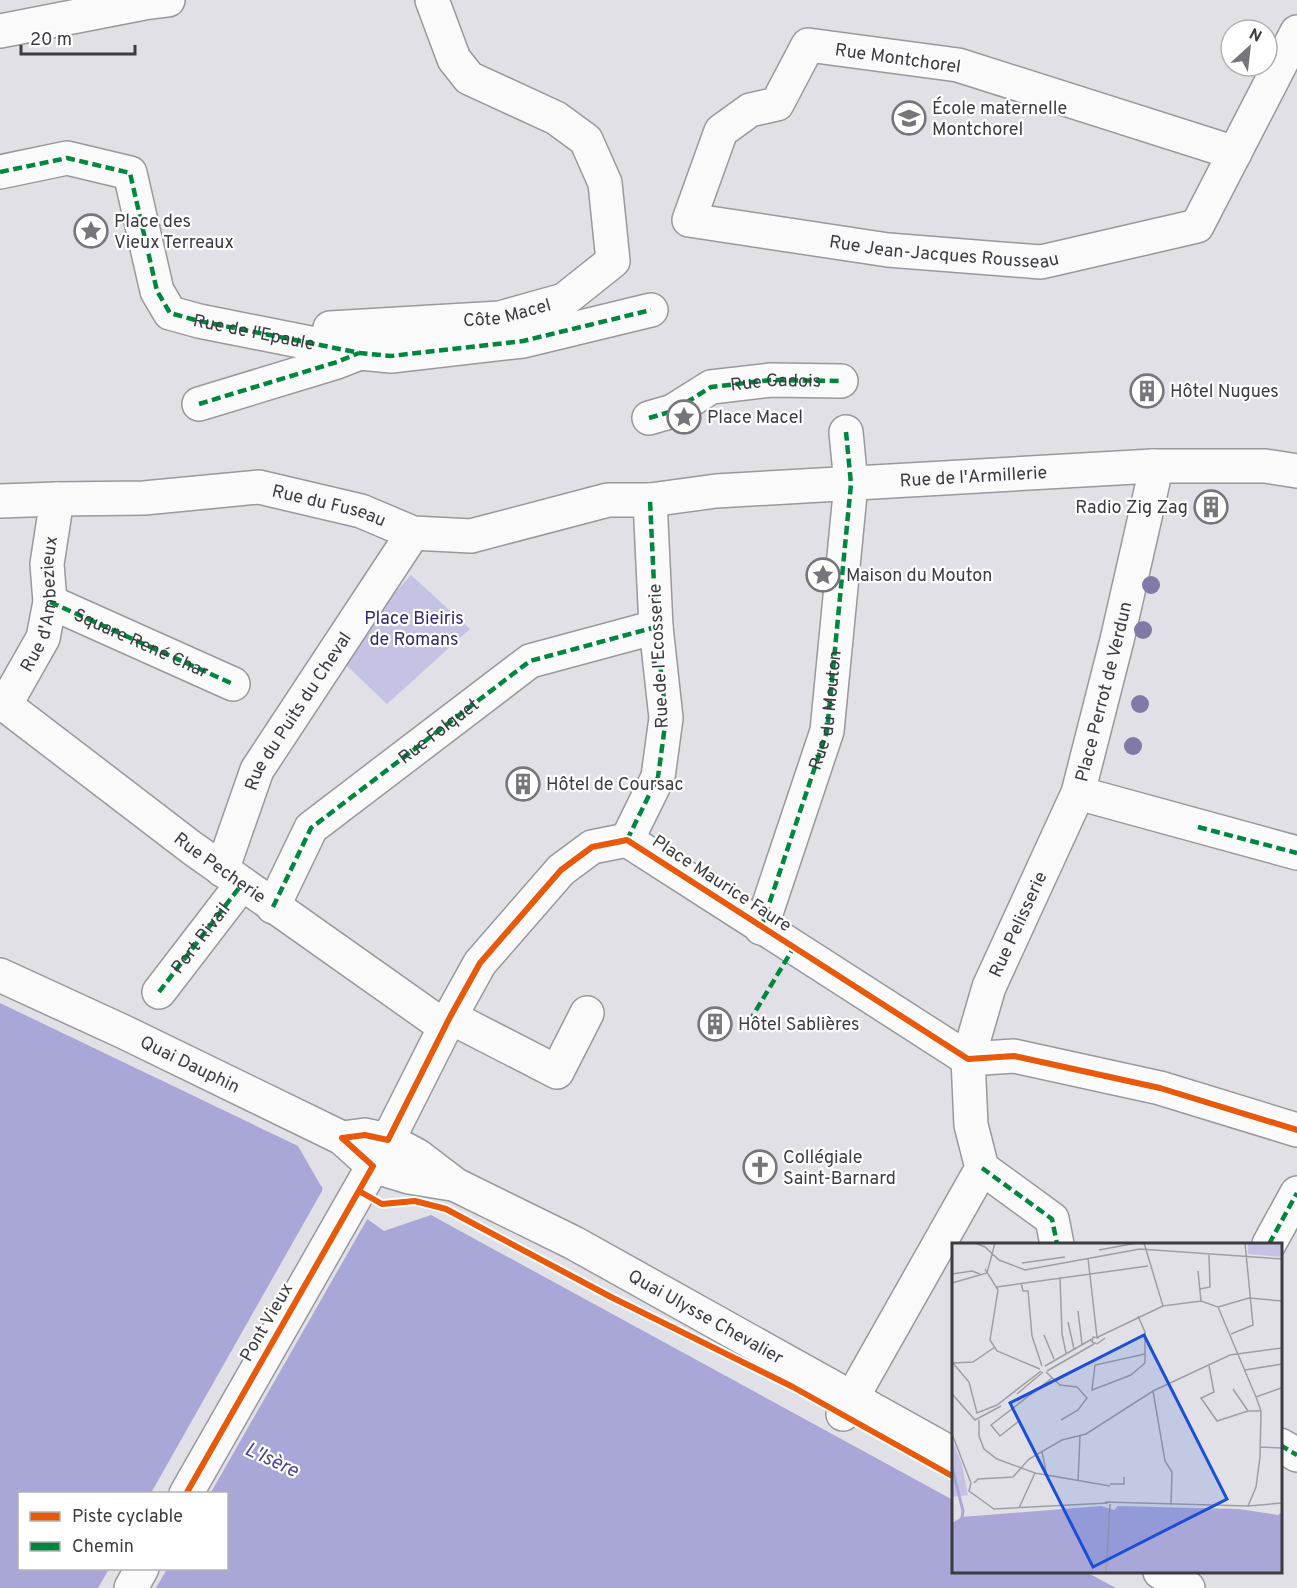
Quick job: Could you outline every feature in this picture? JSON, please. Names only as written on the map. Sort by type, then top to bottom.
[{"type":"street","points":[[0,30],[168,0]]},
{"type":"street","name":"Côte Macel","points":[[330,328],[500,318],[564,300],[613,261],[605,183],[586,140],[556,118],[469,78],[454,59],[432,0]]},
{"type":"street","points":[[1235,153],[1297,32]]},
{"type":"street","name":"Rue Montchorel","points":[[688,220],[721,131],[750,110],[777,104],[808,45],[958,65],[1235,153]]},
{"type":"street","name":"Rue Jean-Jacques Rousseau","points":[[688,220],[888,250],[1041,262],[1197,226],[1235,153]]},
{"type":"street","name":"Rue de l'Epaule","points":[[0,172],[67,158],[130,173],[157,291],[170,313],[199,321],[360,353],[391,356],[523,340],[651,310]]},
{"type":"street","points":[[199,404],[360,353]]},
{"type":"street","name":"Rue Gadois","points":[[649,418],[673,411],[711,387],[771,380],[841,381]]},
{"type":"street","points":[[846,432],[850,484]]},
{"type":"street","name":"Rue de l'Armillerie","points":[[650,500],[716,491],[850,484],[1153,474],[1265,466],[1297,471]]},
{"type":"street","name":"Place Perrot de Verdun","points":[[1153,474],[1117,640],[1078,793],[1297,853]]},
{"type":"street","name":"Rue du Mouton","points":[[761,928],[827,731],[850,484]]},
{"type":"street","name":"Rue du Fuseau","points":[[0,501],[144,498],[259,487],[361,511],[413,533],[471,536],[609,500],[650,500]]},
{"type":"street","name":"Rue d'Ambezieux","points":[[2,703],[43,639],[50,602],[46,564],[57,499]]},
{"type":"street","name":"Rue de l'Ecosserie","points":[[627,840],[658,777],[666,718],[656,627],[650,500]]},
{"type":"street","name":"Rue du Puits du Cheval","points":[[232,877],[257,770],[413,533]]},
{"type":"street","name":"Square René Char","points":[[50,602],[233,684]]},
{"type":"street","name":"Rue Folquet","points":[[273,907],[311,828],[530,661],[656,627]]},
{"type":"street","name":"Rue Pecherie","points":[[2,703],[82,766],[273,907],[447,1022],[558,1072],[587,1013]]},
{"type":"street","name":"Rue Pelisserie","points":[[968,1059],[989,987],[1078,793]]},
{"type":"street","name":"Place Maurice Faure","points":[[375,1163],[480,963],[561,870],[592,847],[627,840],[968,1059]]},
{"type":"street","name":"Port Rivail","points":[[159,992],[232,877]]},
{"type":"street","name":"Quai Dauphin","points":[[0,975],[124,1032],[342,1138],[375,1163]]},
{"type":"street","points":[[1054,1232],[982,1168],[971,1125],[968,1059],[1014,1056],[1161,1088],[1297,1130]]},
{"type":"street","name":"Quai Ulysse Chevalier","points":[[375,1163],[409,1177],[456,1185],[574,1243],[847,1406],[952,1454]]},
{"type":"street","name":"Pont Vieux","points":[[187,1492],[375,1163]]},
{"type":"street","points":[[847,1406],[982,1168]]},
{"type":"street","points":[[1270,1243],[1297,1193]]},
{"type":"street","points":[[1282,1445],[1297,1455]]},
{"type":"street","points":[[131,1588],[141,1570]]},
{"type":"street","points":[[1162,1573],[1188,1588]]},
{"type":"green space","name":"Place Bieiris de Romans","points":[[411,575],[470,629],[387,704],[345,664],[393,595]]},
{"type":"water","name":"L'Isère","points":[[0,1003],[298,1146],[321,1186],[384,1231],[431,1215],[952,1499],[952,1573],[1088,1573],[1116,1588],[0,1588]]},
{"type":"pier","points":[[323,1183],[369,1216],[211,1492],[152,1492],[322,1191]]},
{"type":"pier","points":[[108,1570],[166,1570],[156,1588],[98,1588]]},
{"type":"marked path","points":[[0,172],[67,158],[130,173],[157,291],[170,313],[199,321],[360,353],[391,356],[523,341],[651,310]]},
{"type":"marked path","points":[[199,404],[337,362],[359,353]]},
{"type":"marked path","points":[[649,418],[673,411],[711,387],[771,380],[841,381]]},
{"type":"marked path","points":[[761,928],[827,731],[851,484],[846,432]]},
{"type":"marked path","points":[[627,840],[658,777],[666,718],[656,627],[650,500]]},
{"type":"marked path","points":[[50,602],[233,684]]},
{"type":"marked path","points":[[273,907],[311,828],[530,661],[656,627]]},
{"type":"marked path","points":[[1198,827],[1297,853]]},
{"type":"marked path","points":[[159,992],[242,884]]},
{"type":"marked path","points":[[749,1022],[794,947]]},
{"type":"marked path","points":[[982,1168],[1052,1219],[1057,1243]]},
{"type":"marked path","points":[[1270,1243],[1297,1193]]},
{"type":"marked path","points":[[1282,1446],[1297,1455]]},
{"type":"cycle path","points":[[342,1138],[365,1135],[388,1140],[480,963],[561,870],[592,847],[627,840],[968,1059],[1014,1056],[1160,1088],[1297,1130]]},
{"type":"cycle path","points":[[187,1492],[373,1166],[342,1138]]},
{"type":"cycle path","points":[[359,1191],[382,1204],[415,1201],[446,1209],[611,1297],[793,1387],[952,1476]]},
{"type":"place","name":"École maternelle Montchorel","points":[[909,118]]},
{"type":"place","name":"Place des Vieux Terreaux","points":[[91,231]]},
{"type":"place","name":"Hôtel Nugues","points":[[1147,391]]},
{"type":"place","name":"Place Macel","points":[[684,417]]},
{"type":"place","name":"Radio Zig Zag","points":[[1211,507]]},
{"type":"place","name":"Maison du Mouton","points":[[823,575]]},
{"type":"place","name":"Hôtel de Coursac","points":[[523,784]]},
{"type":"place","name":"Hôtel Sablières","points":[[715,1024]]},
{"type":"place","name":"Collégiale Saint-Barnard","points":[[760,1167]]}]
